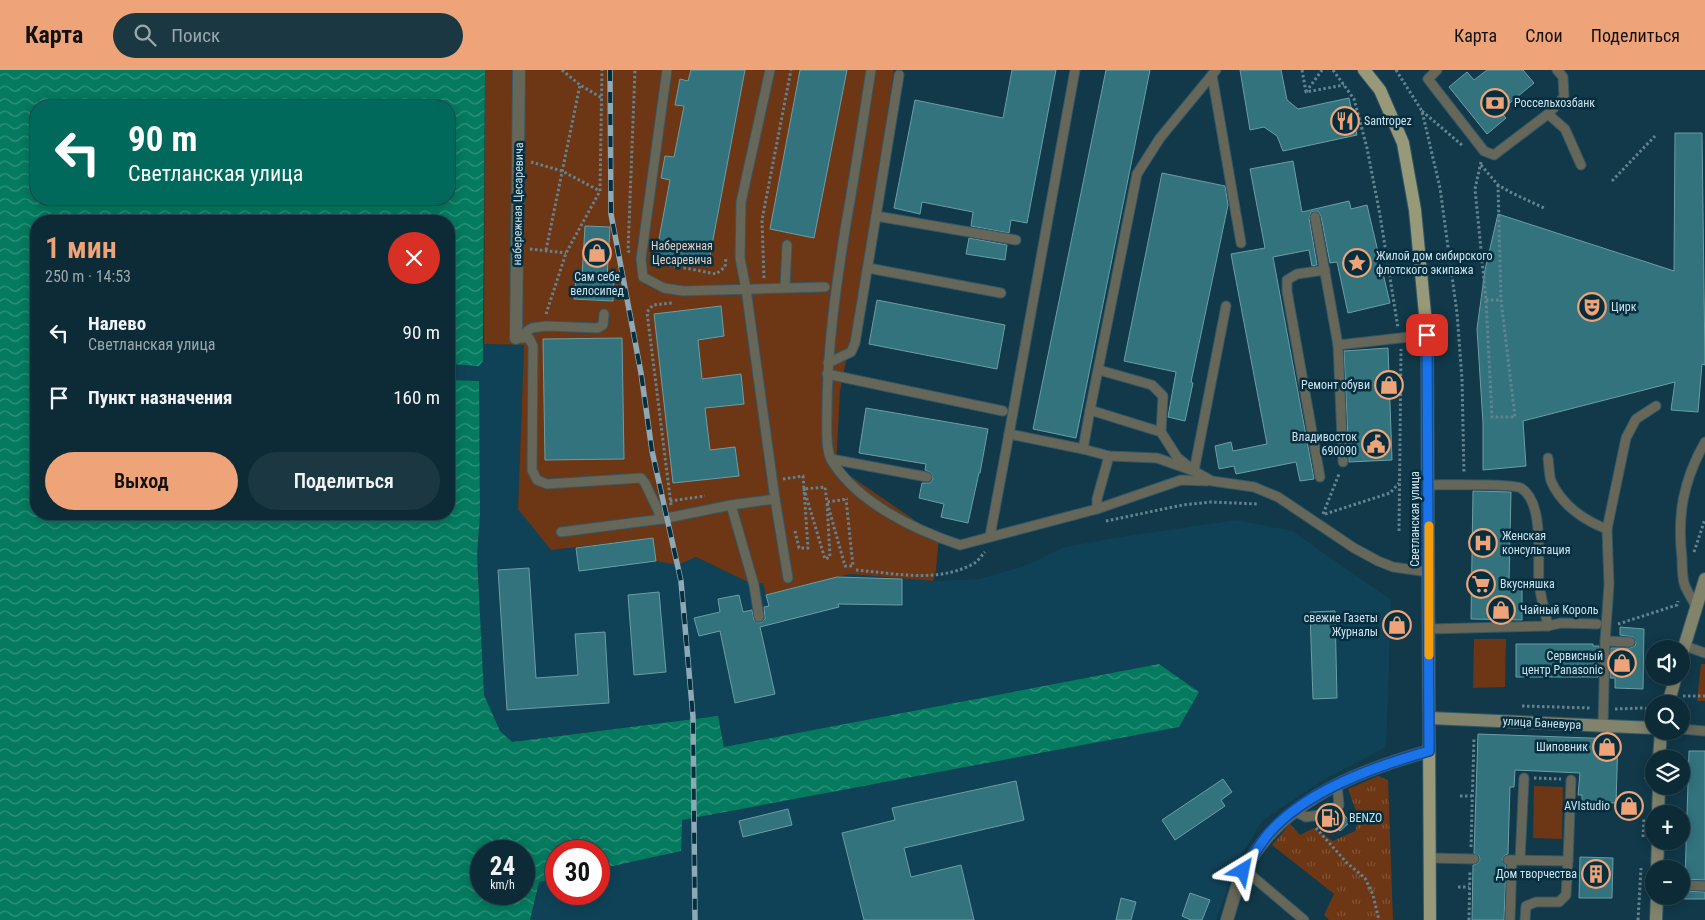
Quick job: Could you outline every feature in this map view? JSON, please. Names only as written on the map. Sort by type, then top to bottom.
[{"type":"main road","name":"Светланская улица","points":[[1364,70],[1380,90],[1403,143],[1415,210],[1427,335],[1430,920]]},
{"type":"street","name":"набережная Цесаревича","points":[[516,338],[519,70]]},
{"type":"street","points":[[1686,640],[1705,579]]},
{"type":"street","name":"улица Баневура","points":[[1430,718],[1645,728]]},
{"type":"street","points":[[1227,920],[1243,871],[1270,833],[1300,814],[1337,784],[1390,762],[1429,751]]},
{"type":"street","points":[[1656,920],[1657,905]]},
{"type":"lane","points":[[667,70],[641,259],[642,277],[664,288],[683,291],[825,287]]},
{"type":"lane","points":[[770,70],[741,202],[740,258],[788,578]]},
{"type":"lane","points":[[871,70],[836,286],[827,374],[826,434],[831,459],[857,491],[916,527],[940,539],[960,545],[1097,509],[1181,480],[1196,479],[1254,487],[1278,497],[1354,548],[1378,561],[1393,567],[1429,572]]},
{"type":"lane","points":[[990,536],[1075,70]]},
{"type":"lane","points":[[1437,70],[1428,79],[1484,151],[1494,156],[1548,114],[1564,97],[1563,77],[1557,70]]},
{"type":"lane","points":[[1083,449],[1137,174],[1160,138],[1214,72]]},
{"type":"lane","points":[[1214,72],[1242,243]]},
{"type":"lane","points":[[828,363],[851,352],[855,343],[899,75]]},
{"type":"lane","points":[[1548,114],[1565,129],[1581,165]]},
{"type":"lane","points":[[876,216],[1016,240]]},
{"type":"lane","points":[[1315,217],[1338,344],[1343,462]]},
{"type":"lane","points":[[785,287],[787,245]]},
{"type":"lane","points":[[868,268],[1001,293]]},
{"type":"lane","points":[[1320,476],[1286,280],[1297,274],[1325,270]]},
{"type":"lane","points":[[1194,471],[1226,306]]},
{"type":"lane","points":[[516,338],[532,328],[546,326],[598,328],[603,325],[604,314]]},
{"type":"lane","points":[[1338,344],[1427,335]]},
{"type":"lane","points":[[516,338],[529,338],[533,346],[532,470],[537,480],[547,484],[640,478],[662,519]]},
{"type":"lane","points":[[1099,370],[1152,385],[1163,396],[1161,432],[1177,457],[1194,471],[1212,482]]},
{"type":"lane","points":[[827,374],[1002,411]]},
{"type":"lane","points":[[1603,726],[1605,641],[1609,585],[1607,529],[1626,438],[1636,419],[1656,406]]},
{"type":"lane","points":[[1090,410],[1161,432]]},
{"type":"lane","points":[[1009,434],[1109,456],[1157,458],[1194,471]]},
{"type":"lane","points":[[1696,606],[1684,584],[1680,520],[1684,492],[1690,472],[1705,442]]},
{"type":"lane","points":[[1097,509],[1097,499],[1109,456]]},
{"type":"lane","points":[[1548,458],[1550,480],[1562,500],[1594,524],[1607,529]]},
{"type":"lane","points":[[831,459],[927,477]]},
{"type":"lane","points":[[1429,485],[1507,486],[1520,488],[1530,497],[1534,506],[1538,530],[1540,585],[1548,626]]},
{"type":"lane","points":[[561,532],[662,519],[775,498]]},
{"type":"lane","points":[[731,505],[754,585],[759,617]]},
{"type":"lane","points":[[1429,629],[1548,626],[1561,623],[1596,624]]},
{"type":"lane","points":[[1605,641],[1630,642]]},
{"type":"lane","points":[[1690,652],[1705,653]]},
{"type":"lane","points":[[1690,730],[1705,730]]},
{"type":"lane","points":[[1510,920],[1513,860],[1524,778]]},
{"type":"lane","points":[[1525,920],[1526,906],[1536,902],[1559,902],[1566,895],[1571,780]]},
{"type":"lane","points":[[1337,784],[1339,805],[1337,806]]},
{"type":"lane","points":[[1300,814],[1325,816],[1326,814]]},
{"type":"lane","points":[[1430,858],[1472,859]]},
{"type":"lane","points":[[1513,860],[1568,861]]},
{"type":"lane","points":[[1243,871],[1252,876],[1304,920]]},
{"type":"lane","points":[[1690,885],[1705,886]]},
{"type":"path","points":[[562,70],[580,85],[602,98]]},
{"type":"path","points":[[544,318],[566,253],[600,191],[602,70]]},
{"type":"path","points":[[635,70],[628,251],[641,259],[716,274],[725,267],[727,257]]},
{"type":"path","points":[[764,288],[762,220],[792,70]]},
{"type":"path","points":[[1302,70],[1306,92]]},
{"type":"path","points":[[1306,92],[1322,70]]},
{"type":"path","points":[[1333,70],[1354,99],[1367,148],[1400,338],[1399,530]]},
{"type":"path","points":[[1396,70],[1422,111],[1469,153]]},
{"type":"path","points":[[546,250],[580,85]]},
{"type":"path","points":[[1306,92],[1344,85]]},
{"type":"path","points":[[1422,111],[1440,188],[1457,313],[1462,379],[1464,485]]},
{"type":"path","points":[[1612,181],[1655,136]]},
{"type":"path","points":[[1484,151],[1480,154],[1482,166],[1475,189],[1486,300],[1492,417],[1515,417],[1501,300],[1498,185]]},
{"type":"path","points":[[518,158],[562,171],[600,191]]},
{"type":"path","points":[[1475,159],[1498,185],[1544,208]]},
{"type":"path","points":[[517,248],[566,253]]},
{"type":"path","points":[[1486,300],[1501,300]]},
{"type":"path","points":[[680,303],[653,305],[647,312],[670,501],[708,495]]},
{"type":"path","points":[[1322,515],[1343,462]]},
{"type":"path","points":[[785,488],[783,479],[803,476],[808,548],[798,548],[793,522]]},
{"type":"path","points":[[1310,519],[1390,493],[1399,482]]},
{"type":"path","points":[[825,487],[830,557],[825,559],[804,489],[825,487]]},
{"type":"path","points":[[846,499],[853,566],[845,566],[827,502],[846,499]]},
{"type":"path","points":[[1098,522],[1183,505],[1211,502],[1261,504]]},
{"type":"path","points":[[856,570],[939,575],[973,565],[990,548],[982,550]]},
{"type":"path","points":[[1606,628],[1677,605]]},
{"type":"path","points":[[1690,696],[1705,696]]},
{"type":"path","points":[[1518,706],[1645,708]]},
{"type":"path","points":[[1469,920],[1474,738]]},
{"type":"path","points":[[1524,778],[1571,780]]},
{"type":"path","points":[[1460,796],[1472,796]]},
{"type":"path","points":[[1300,814],[1347,863],[1365,878],[1373,895],[1379,920]]},
{"type":"path","points":[[1643,843],[1644,814]]},
{"type":"path","points":[[1638,920],[1642,862]]},
{"type":"path","points":[[1458,887],[1470,887]]},
{"type":"shaded area","points":[[483,344],[524,345],[518,509],[576,548],[653,538],[678,565],[696,557],[754,585],[764,583],[766,595],[849,574],[933,581],[979,579],[1022,567],[1065,547],[1236,520],[1292,531],[1391,600],[1386,747],[1323,780],[1262,821],[1234,868],[1216,920],[530,920],[539,882],[545,881],[545,905],[610,905],[610,867],[681,851],[681,820],[1179,727],[1159,664],[724,747],[718,716],[512,742],[500,731],[484,695],[477,555],[480,514],[479,381],[455,380],[455,364],[479,366],[483,360]]},
{"type":"green space","name":"Набережная Цесаревича","points":[[485,70],[894,70],[862,282],[840,391],[836,466],[939,537],[933,581],[850,574],[766,595],[763,583],[754,585],[696,557],[678,565],[656,561],[653,538],[551,550],[518,509],[524,345],[484,344]]},
{"type":"green space","points":[[1474,639],[1506,639],[1505,687],[1473,688]]},
{"type":"green space","points":[[1701,664],[1705,664],[1705,701],[1697,701]]},
{"type":"green space","points":[[1378,776],[1388,780],[1393,920],[1329,920],[1324,915],[1334,894],[1272,845],[1290,824],[1300,835],[1314,828],[1333,841],[1355,831],[1359,819],[1348,789]]},
{"type":"green space","points":[[1534,786],[1563,787],[1562,839],[1533,838]]},
{"type":"water","points":[[0,70],[485,70],[483,361],[479,366],[455,364],[455,215],[30,215],[30,520],[455,520],[455,380],[479,381],[480,514],[477,555],[484,695],[500,731],[512,742],[718,716],[724,747],[1159,664],[1199,692],[1179,727],[682,820],[681,851],[610,867],[610,840],[545,840],[545,881],[539,882],[535,899],[535,840],[470,840],[470,905],[534,905],[530,920],[0,920]]},
{"type":"building","points":[[691,70],[745,70],[708,266],[656,255],[670,180],[661,178],[665,156],[674,157],[684,106],[675,105],[680,79],[688,81]]},
{"type":"building","points":[[800,70],[847,70],[814,238],[770,229]]},
{"type":"building","points":[[1012,70],[1056,70],[1027,223],[1011,220],[1009,233],[971,226],[973,212],[922,202],[920,214],[894,208],[915,100],[1003,118]]},
{"type":"building","points":[[1106,70],[1150,70],[1076,438],[1033,429]]},
{"type":"building","points":[[1240,70],[1281,70],[1287,100],[1298,109],[1349,98],[1357,135],[1283,151],[1277,136],[1264,127],[1250,130]]},
{"type":"building","points":[[1487,70],[1523,70],[1534,83],[1500,111],[1506,118],[1487,134],[1449,87],[1467,72],[1474,80]]},
{"type":"building","name":"Цирк","points":[[1675,133],[1702,133],[1705,365],[1702,364],[1698,412],[1671,410],[1675,382],[1523,421],[1526,466],[1483,470],[1483,423],[1477,329],[1485,270],[1498,214],[1674,271]]},
{"type":"building","points":[[1293,161],[1302,212],[1349,201],[1351,209],[1367,205],[1390,303],[1348,313],[1337,262],[1330,263],[1321,216],[1318,211],[1311,212],[1309,218],[1317,265],[1312,266],[1309,250],[1273,257],[1314,479],[1300,481],[1296,462],[1236,474],[1234,466],[1219,469],[1215,446],[1231,442],[1233,451],[1267,444],[1231,254],[1265,248],[1250,169]]},
{"type":"building","points":[[1162,173],[1225,186],[1228,205],[1191,382],[1193,383],[1185,421],[1168,417],[1176,372],[1124,361]]},
{"type":"building","points":[[585,226],[610,227],[607,278],[614,279],[613,301],[574,299],[576,277],[582,277]]},
{"type":"building","points":[[969,238],[1007,245],[1005,260],[966,254]]},
{"type":"building","points":[[877,300],[1005,325],[997,369],[869,344]]},
{"type":"building","points":[[721,306],[724,336],[698,340],[702,379],[741,374],[744,404],[705,408],[710,450],[735,447],[739,476],[673,483],[654,314]]},
{"type":"building","points":[[622,338],[624,459],[545,460],[543,339]]},
{"type":"building","points":[[1388,348],[1392,460],[1349,462],[1344,351]]},
{"type":"building","points":[[866,408],[988,429],[968,523],[941,517],[944,504],[919,498],[922,483],[930,483],[933,479],[931,473],[925,470],[926,464],[859,453]]},
{"type":"building","points":[[1473,491],[1511,492],[1509,582],[1522,582],[1522,620],[1471,619]]},
{"type":"building","points":[[653,538],[656,561],[579,571],[576,548]]},
{"type":"building","points":[[529,568],[536,678],[578,675],[575,634],[605,632],[609,703],[507,710],[498,570]]},
{"type":"building","points":[[837,577],[902,579],[902,605],[838,604],[839,607],[760,627],[775,694],[735,703],[720,631],[699,636],[694,618],[720,612],[718,599],[739,595],[743,612],[752,610],[754,620],[760,623],[765,619],[764,607],[769,606],[766,595]]},
{"type":"building","points":[[659,592],[666,672],[634,675],[628,595]]},
{"type":"building","points":[[1335,611],[1337,698],[1313,699],[1310,612]]},
{"type":"building","points":[[1620,627],[1644,629],[1643,689],[1615,688],[1615,678],[1610,678],[1611,648],[1630,648],[1635,646],[1636,643],[1633,637],[1620,635]]},
{"type":"building","points":[[1516,644],[1593,644],[1593,646],[1599,646],[1598,677],[1516,677]]},
{"type":"building","points":[[1478,734],[1618,739],[1616,803],[1582,802],[1582,795],[1578,795],[1580,773],[1515,770],[1514,787],[1510,787],[1508,854],[1502,859],[1506,866],[1504,920],[1472,920],[1473,865],[1477,864],[1480,860],[1479,856],[1474,853]]},
{"type":"building","points":[[1690,751],[1705,751],[1705,880],[1690,879],[1690,860],[1686,860],[1686,850],[1690,850],[1690,805],[1687,805],[1688,795],[1690,795]]},
{"type":"building","points":[[1223,779],[1232,792],[1221,800],[1225,806],[1175,840],[1162,820]]},
{"type":"building","points":[[1016,781],[1024,820],[904,848],[911,877],[961,865],[974,920],[864,920],[842,833],[895,820],[892,808]]},
{"type":"building","points":[[1331,805],[1333,811],[1341,811],[1350,822],[1340,831],[1330,819],[1332,813],[1328,808]]},
{"type":"building","points":[[788,809],[792,825],[743,837],[739,821]]},
{"type":"building","name":"Дом творчества","points":[[1580,857],[1613,858],[1612,898],[1579,898]]},
{"type":"building","points":[[1690,891],[1705,892],[1705,899],[1690,899]]},
{"type":"building","points":[[1190,893],[1210,900],[1202,920],[1191,920],[1182,916]]},
{"type":"building","points":[[1121,898],[1136,902],[1131,920],[1116,920]]},
{"type":"railway","points":[[610,70],[611,214],[641,373],[652,451],[681,581],[693,717],[695,920]]},
{"type":"slow traffic","points":[[1429,526],[1429,655]]},
{"type":"place","name":"Россельхозбанк","points":[[1495,103]]},
{"type":"place","name":"Santropez","points":[[1345,121]]},
{"type":"place","name":"Сам себе велосипед","points":[[597,253]]},
{"type":"place","name":"Жилой дом сибирского флотского экипажа","points":[[1357,263]]},
{"type":"place","name":"Цирк","points":[[1592,307]]},
{"type":"place","name":"Ремонт обуви","points":[[1389,385]]},
{"type":"place","name":"Владивосток 690090","points":[[1376,444]]},
{"type":"place","name":"Женская консультация","points":[[1483,543]]},
{"type":"place","name":"Вкусняшка","points":[[1481,584]]},
{"type":"place","name":"Чайный Король","points":[[1501,610]]},
{"type":"place","name":"свежие Газеты Журналы","points":[[1397,625]]},
{"type":"place","name":"Сервисный центр Panasonic","points":[[1622,663]]},
{"type":"place","name":"Шиповник","points":[[1607,747]]},
{"type":"place","name":"AVIstudio","points":[[1629,806]]},
{"type":"place","name":"BENZO","points":[[1330,818]]},
{"type":"place","name":"Дом творчества","points":[[1596,874]]},
{"type":"route","points":[[1243,871],[1270,833],[1294,811],[1337,784],[1390,762],[1429,751],[1429,392],[1427,335]]}]
